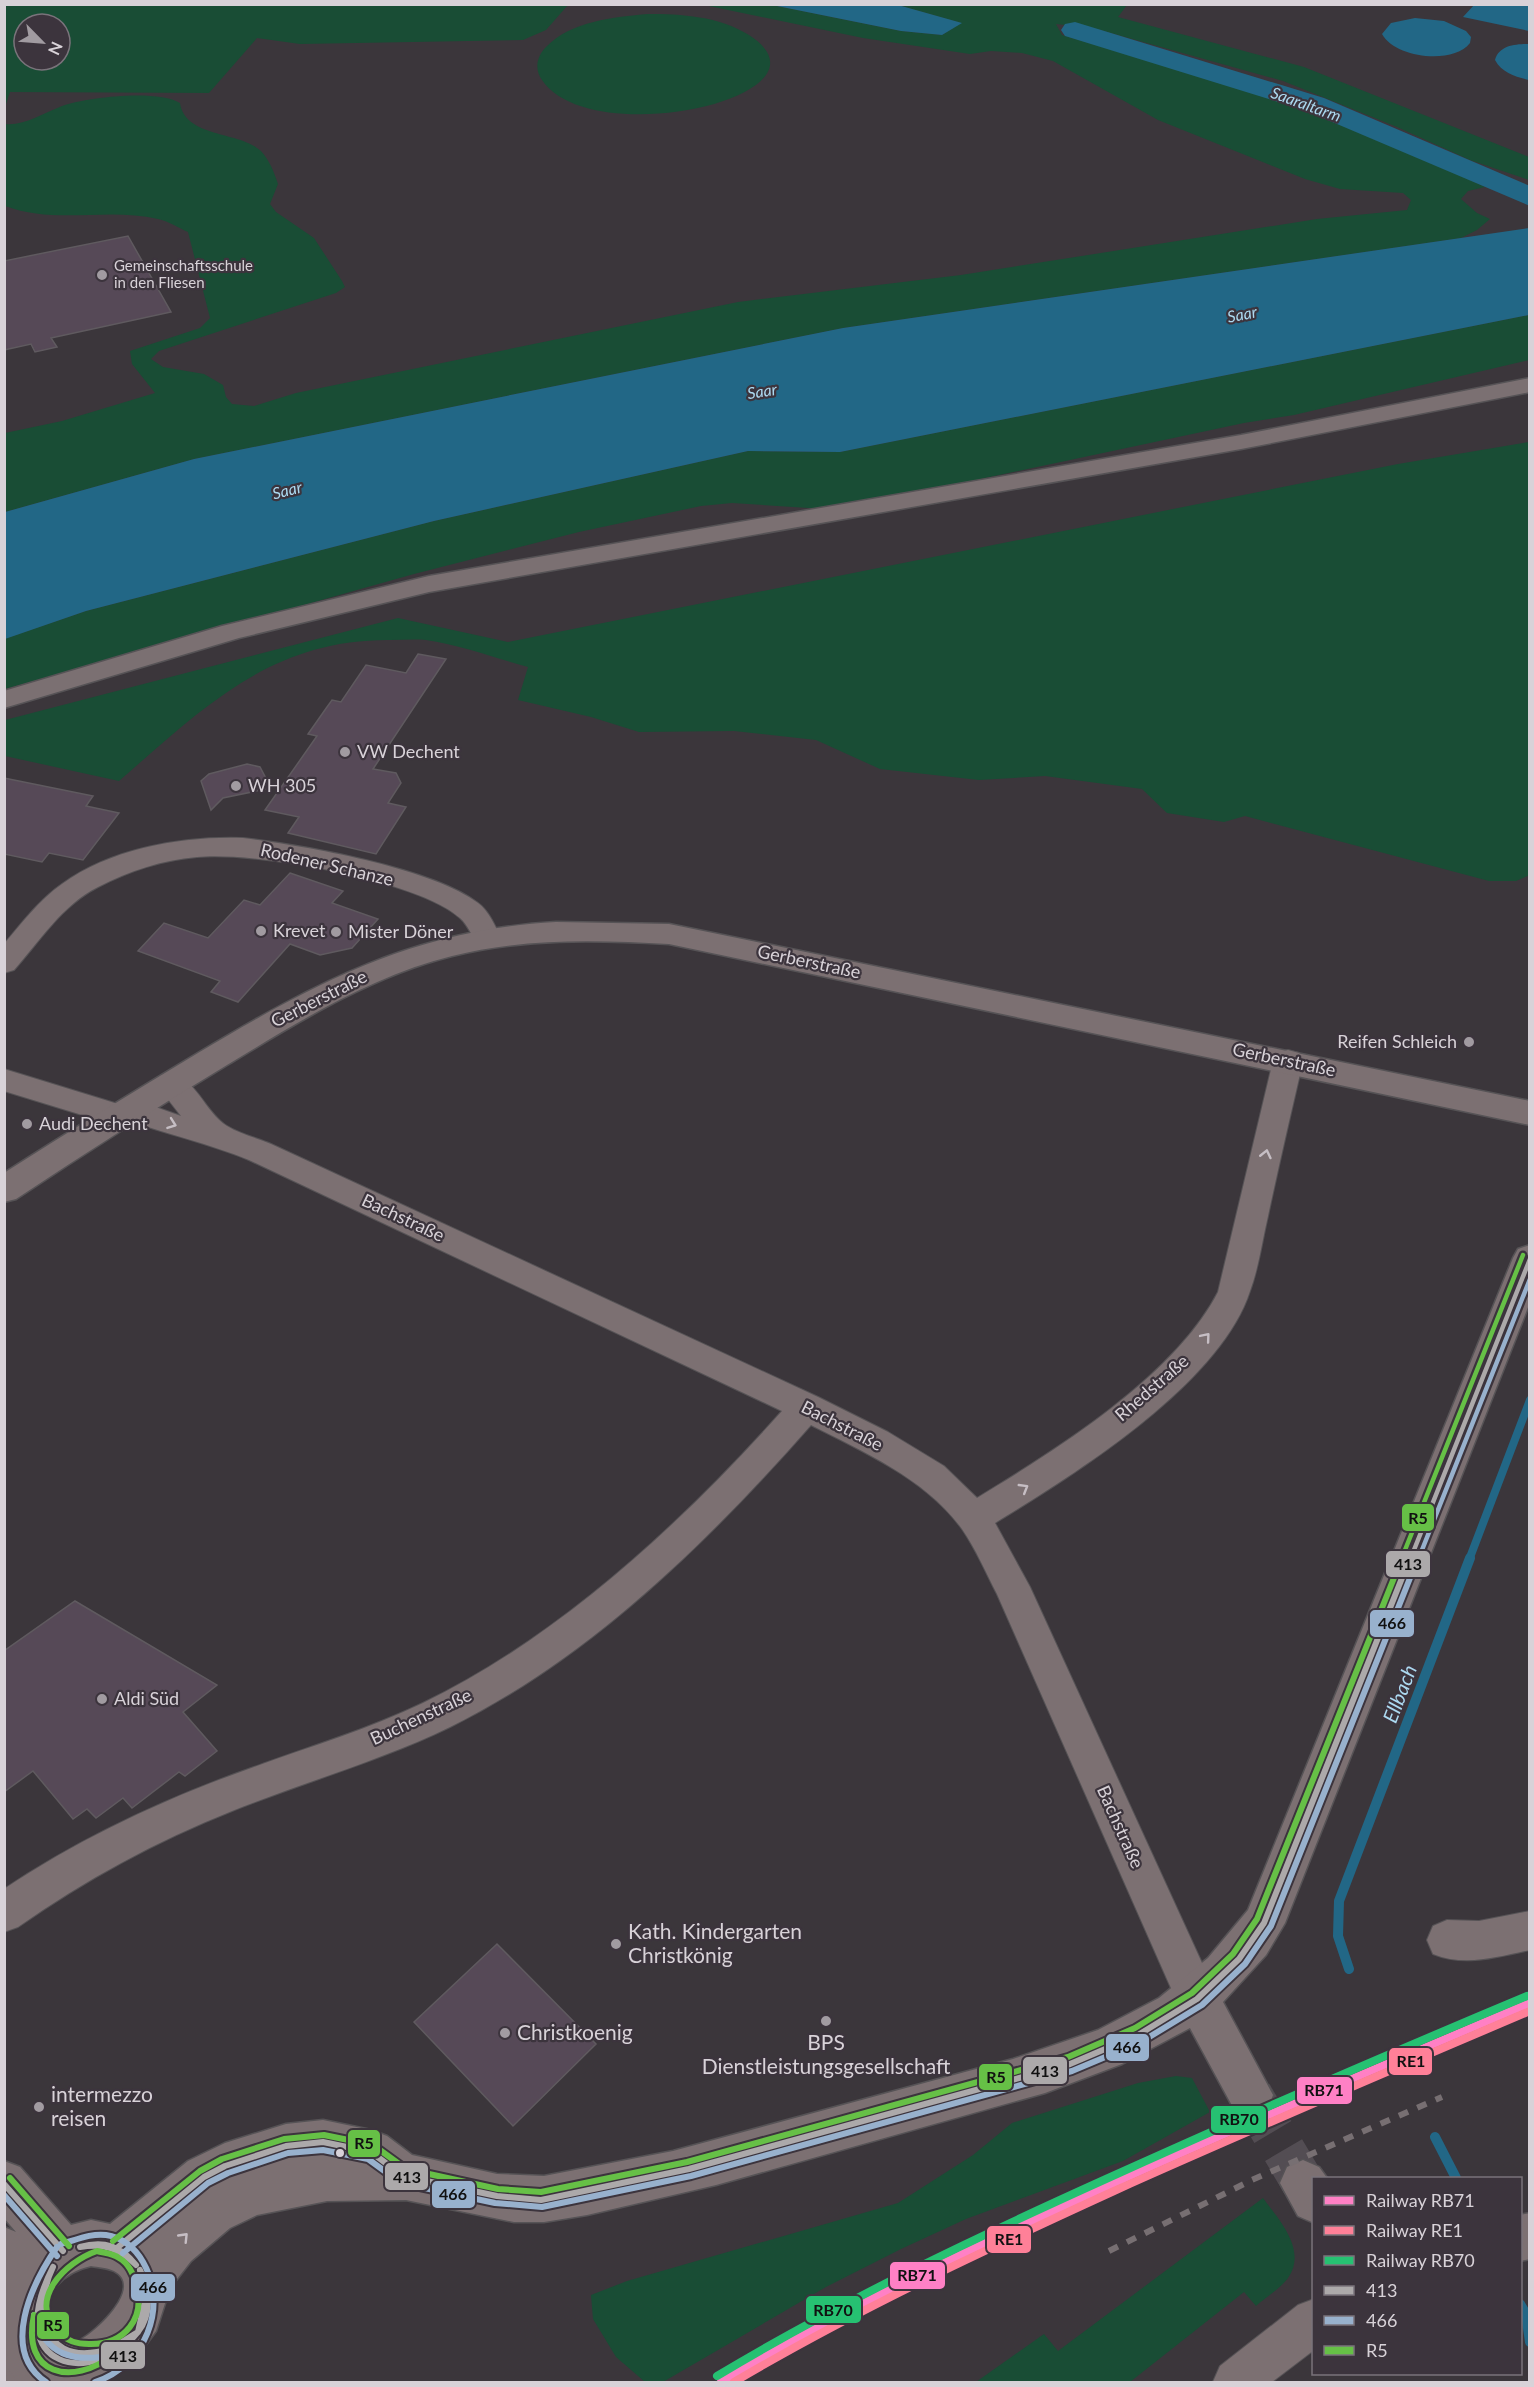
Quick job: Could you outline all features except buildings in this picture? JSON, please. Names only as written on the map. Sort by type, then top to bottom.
[{"type":"main road","points":[[4,700],[231,632],[429,584],[1241,442],[1530,385]]},
{"type":"street","name":"Rodener Schanze","points":[[4,963],[62,899],[81,884],[155,855],[194,848],[244,848],[289,853],[413,885],[443,895],[470,910],[487,938]]},
{"type":"street","name":"Gerberstraße","points":[[4,1190],[124,1112],[302,1005],[346,982],[396,963],[487,938],[537,932],[603,929],[669,934],[1530,1113]]},
{"type":"street","name":"Rhedstraße","points":[[974,1518],[1047,1474],[1129,1410],[1179,1369],[1216,1326],[1234,1292],[1288,1061]]},
{"type":"street","points":[[4,1080],[124,1112]]},
{"type":"street","name":"Bachstraße","points":[[171,1084],[215,1134]]},
{"type":"street","name":"Bachstraße","points":[[124,1112],[185,1129],[215,1134],[313,1176],[806,1407],[876,1442],[932,1476],[974,1518],[1012,1587],[1197,1999]]},
{"type":"street","points":[[146,2282],[169,2252],[194,2226],[236,2200],[297,2180],[335,2176],[411,2177],[497,2196],[541,2200],[689,2169],[1070,2064],[1138,2035],[1197,1999],[1239,1959],[1264,1923],[1530,1258]]},
{"type":"street","name":"Buchenstraße","points":[[4,1913],[55,1877],[128,1836],[211,1801],[387,1736],[462,1701],[554,1641],[640,1575],[723,1500],[806,1407]]},
{"type":"street","points":[[1447,1940],[1479,1941],[1530,1930]]},
{"type":"street","points":[[1197,1999],[1251,2095]]},
{"type":"street","points":[[118,2247],[204,2176],[225,2166],[286,2146],[323,2142],[371,2152],[411,2177]]},
{"type":"street","points":[[4,2183],[63,2251]]},
{"type":"street","points":[[91,2243],[118,2247],[130,2255],[146,2282],[148,2303],[144,2325],[133,2345],[116,2363],[100,2374],[72,2380],[46,2376],[15,2325],[37,2272],[63,2251],[91,2243]]},
{"type":"street","points":[[1236,2382],[1312,2323]]},
{"type":"green space","points":[[5,4],[568,5],[546,30],[523,40],[300,44],[257,38],[209,93],[10,92],[5,107]]},
{"type":"green space","points":[[704,5],[772,5],[901,31],[942,35],[961,23],[898,5],[1127,5],[1118,17],[1304,67],[1529,157],[1529,180],[1470,160],[1397,127],[1283,81],[1093,28],[1056,24],[1062,35],[1249,90],[1346,127],[1468,179],[1485,187],[1468,191],[1461,199],[1477,213],[1490,219],[1477,230],[1461,238],[843,328],[194,459],[5,512],[5,433],[62,421],[155,393],[132,364],[130,351],[200,328],[210,318],[188,232],[162,220],[139,216],[43,214],[24,212],[5,206],[5,124],[27,121],[73,103],[105,97],[140,95],[170,99],[180,103],[184,114],[202,128],[252,145],[267,159],[278,184],[270,204],[276,212],[314,238],[342,281],[345,287],[336,293],[159,351],[151,359],[163,367],[204,374],[223,385],[226,397],[232,404],[254,406],[296,393],[738,302],[961,275],[1317,219],[1407,210],[1411,200],[1403,193],[1340,189],[1305,179],[1158,120],[1053,61],[1022,53],[991,51],[970,54],[863,38]]},
{"type":"green space","points":[[648,14],[700,17],[725,24],[749,35],[769,57],[764,78],[738,95],[700,108],[654,114],[608,112],[569,102],[542,80],[537,67],[539,58],[556,38],[594,22]]},
{"type":"green space","points":[[1529,315],[1529,360],[1294,415],[1244,423],[985,478],[880,503],[824,509],[732,503],[701,506],[579,532],[414,574],[5,689],[4,639],[86,611],[434,521],[748,451],[840,452]]},
{"type":"green space","points":[[1529,442],[1530,875],[1516,881],[1489,881],[1245,816],[1224,822],[1167,813],[1142,789],[1045,776],[979,780],[880,769],[816,740],[734,731],[639,732],[591,717],[518,700],[528,667],[465,648],[426,640],[348,643],[309,651],[274,665],[241,683],[210,704],[119,781],[5,756],[5,720],[398,618],[508,642],[1398,464]]},
{"type":"green space","points":[[1176,2076],[1192,2078],[1210,2112],[1123,2161],[966,2219],[901,2249],[826,2287],[663,2382],[645,2382],[616,2357],[593,2319],[591,2295],[627,2281],[898,2203],[973,2155],[1012,2123],[1138,2083]]},
{"type":"green space","points":[[1263,2198],[1289,2235],[1295,2257],[1288,2278],[1256,2306],[1244,2292],[1130,2382],[976,2382],[1044,2334],[1058,2351]]},
{"type":"water","points":[[772,5],[898,5],[962,23],[942,35],[901,31]]},
{"type":"water","points":[[1474,5],[1529,5],[1529,31],[1463,17]]},
{"type":"water","points":[[1415,18],[1444,21],[1466,31],[1471,37],[1470,43],[1462,50],[1451,54],[1424,56],[1399,49],[1382,34],[1391,23]]},
{"type":"water","points":[[1529,44],[1529,80],[1505,71],[1495,60],[1504,48]]},
{"type":"water","name":"Saar","points":[[1529,228],[1529,315],[840,452],[748,451],[434,521],[86,611],[5,639],[5,512],[194,459],[843,328]]},
{"type":"waterway","name":"Saaraltarm","points":[[1075,30],[1314,104],[1530,197]]},
{"type":"waterway","name":"Ellbach","points":[[1469,1560],[1530,1400]]},
{"type":"waterway","name":"Ellbach","points":[[1349,1969],[1338,1936],[1339,1901],[1470,1558]]},
{"type":"waterway","name":"Ellbach","points":[[1435,2137],[1455,2177]]},
{"type":"waterway","name":"Ellbach","points":[[1522,2307],[1526,2314],[1530,2342]]},
{"type":"tunnel","points":[[1251,2095],[1303,2183]]},
{"type":"railway","points":[[1109,2251],[1252,2180],[1442,2097]]},
{"type":"rail line","name":"RB70","points":[[717,2376],[849,2301],[985,2234],[1245,2117],[1527,1996]]},
{"type":"rail line","name":"RB71","points":[[721,2382],[808,2331],[989,2241],[1248,2124],[1530,2003]]},
{"type":"rail line","name":"RE1","points":[[734,2382],[818,2334],[903,2290],[1077,2208],[1530,2011]]},
{"type":"transit line","name":"R5","points":[[113,2241],[200,2171],[222,2159],[284,2139],[324,2135],[373,2145],[406,2169],[498,2189],[541,2192],[687,2162],[1068,2057],[1135,2028],[1192,1993],[1233,1954],[1257,1919],[1523,1255]]},
{"type":"transit line","name":"413","points":[[118,2247],[204,2177],[225,2166],[286,2146],[323,2142],[371,2152],[403,2176],[497,2196],[541,2200],[689,2169],[1070,2064],[1138,2035],[1197,1999],[1239,1959],[1264,1923],[1530,1259]]},
{"type":"transit line","name":"466","points":[[123,2253],[208,2183],[228,2173],[288,2153],[323,2150],[368,2159],[401,2183],[495,2203],[542,2207],[691,2176],[1072,2071],[1141,2042],[1202,2005],[1245,1964],[1271,1926],[1530,1279]]},
{"type":"transit line","name":"R5","points":[[10,2178],[69,2246]]},
{"type":"transit line","name":"413","points":[[4,2184],[63,2251]]},
{"type":"transit line","name":"466","points":[[4,2195],[57,2256]]},
{"type":"transit line","name":"466","points":[[61,2244],[101,2235],[121,2240],[140,2257],[153,2287],[152,2319],[140,2349],[116,2373],[95,2382]]},
{"type":"transit line","name":"413","points":[[80,2247],[96,2243],[111,2245],[125,2252],[136,2265]]},
{"type":"transit line","name":"413","points":[[80,2247],[97,2245],[111,2247],[124,2253],[136,2265]]},
{"type":"transit line","name":"466","points":[[46,2382],[34,2375],[23,2362],[18,2350],[16,2329],[18,2315],[27,2292],[57,2247]]},
{"type":"transit line","name":"R5","points":[[97,2251],[118,2257],[126,2264],[138,2289],[139,2309],[133,2326],[126,2333],[106,2343],[82,2344],[62,2336],[55,2329],[47,2304],[49,2291],[62,2270],[84,2255],[97,2251]]},
{"type":"transit line","name":"413","points":[[53,2267],[46,2281],[41,2311],[44,2325],[50,2336],[60,2346],[74,2351],[92,2353],[104,2351],[138,2332]]},
{"type":"transit line","name":"413","points":[[53,2267],[35,2292],[24,2324],[23,2339],[27,2354],[35,2366],[49,2376],[62,2380],[86,2378],[117,2362],[127,2351],[138,2332]]},
{"type":"transit line","name":"413","points":[[138,2332],[145,2301],[140,2270]]},
{"type":"transit line","name":"413","points":[[138,2332],[143,2326],[148,2310],[148,2293],[140,2270]]},
{"type":"transit line","name":"466","points":[[34,2315],[44,2340],[63,2354],[87,2359],[113,2355]]},
{"type":"transit line","name":"R5","points":[[34,2315],[31,2334],[34,2352],[48,2369],[71,2373],[83,2371],[95,2367],[113,2355]]},
{"type":"place","name":"Gemeinschaftsschule in den Fliesen","points":[[102,275]]},
{"type":"place","name":"VW Dechent","points":[[345,752]]},
{"type":"place","name":"WH 305","points":[[236,786]]},
{"type":"place","name":"Krevet","points":[[261,931]]},
{"type":"place","name":"Mister Döner","points":[[336,932]]},
{"type":"place","name":"Reifen Schleich","points":[[1469,1042]]},
{"type":"place","name":"Audi Dechent","points":[[27,1124]]},
{"type":"place","name":"Aldi Süd","points":[[102,1699]]},
{"type":"place","name":"Kath. Kindergarten Christkönig","points":[[616,1944]]},
{"type":"place","name":"BPS Dienstleistungsgesellschaft","points":[[826,2021]]},
{"type":"place","name":"Christkoenig","points":[[505,2033]]},
{"type":"place","name":"intermezzo reisen","points":[[39,2107]]}]
